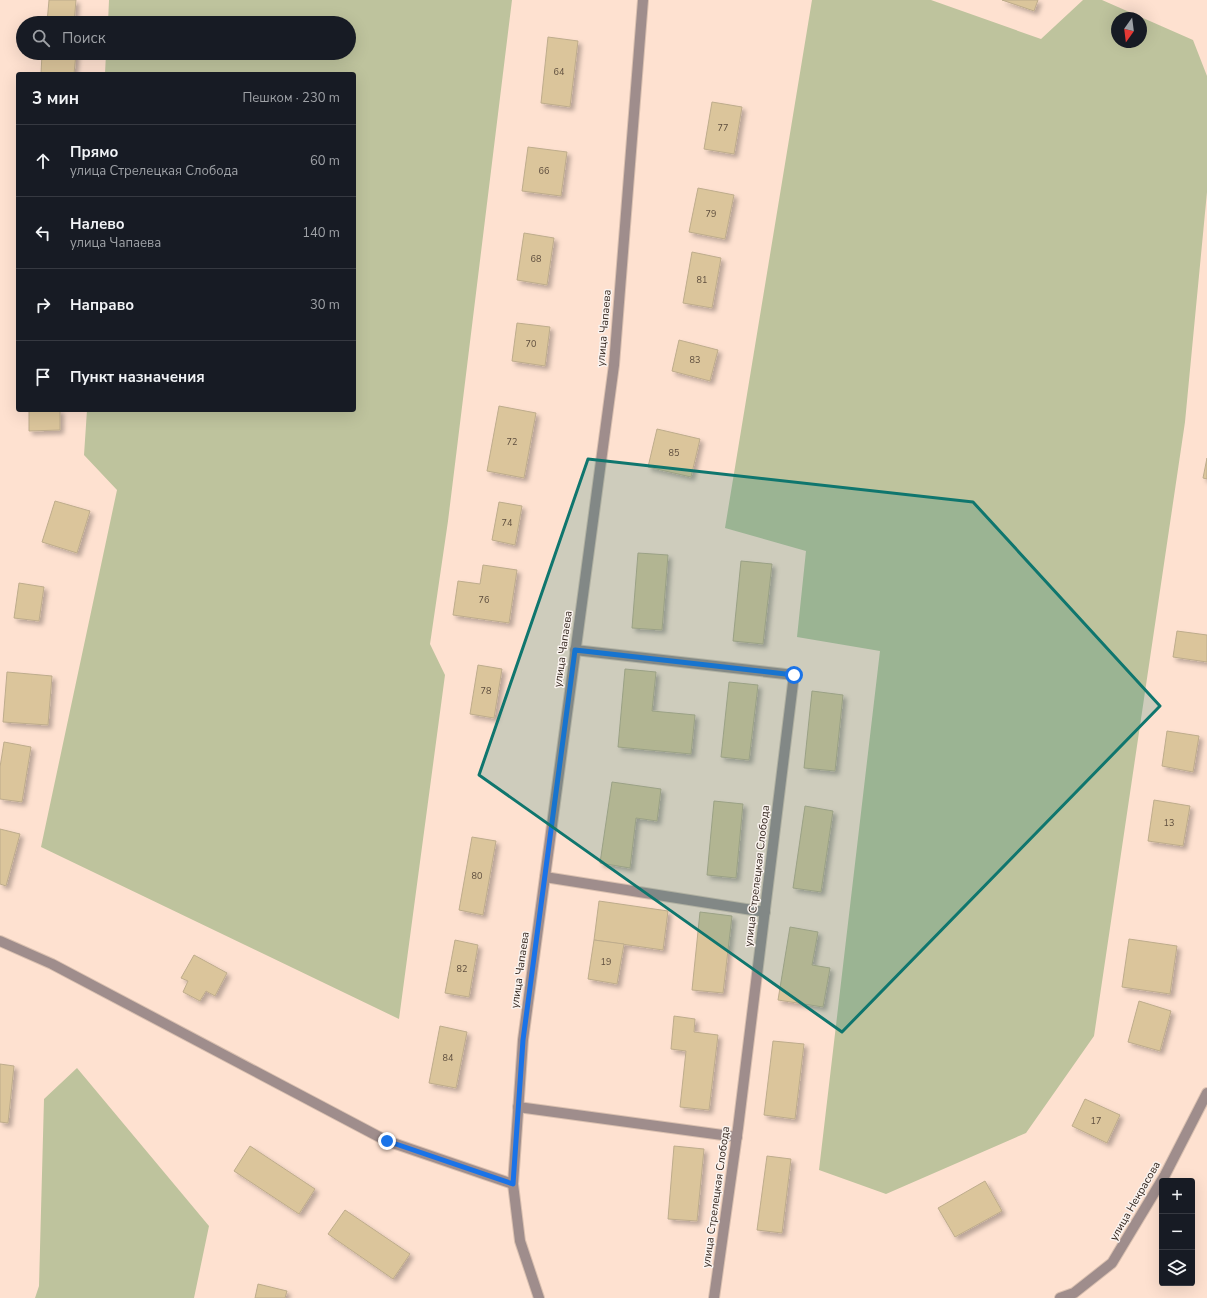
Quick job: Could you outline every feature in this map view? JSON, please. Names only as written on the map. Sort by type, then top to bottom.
[{"type":"street","name":"улица Чапаева","points":[[539,1298],[520,1241],[513,1184],[523,1040],[614,365],[642,0]]},
{"type":"street","name":"улица Стрелецкая Слобода","points":[[575,650],[794,675],[737,1137],[714,1298]]},
{"type":"street","points":[[545,877],[765,912]]},
{"type":"street","points":[[0,940],[52,964],[387,1141],[513,1184]]},
{"type":"street","name":"улица Некрасова","points":[[1060,1298],[1074,1293],[1112,1263],[1165,1175],[1207,1093]]},
{"type":"street","points":[[518,1107],[737,1137]]},
{"type":"highlighted area","points":[[588,459],[973,502],[1160,706],[842,1032],[479,775]]},
{"type":"green space","points":[[109,0],[512,0],[448,521],[430,644],[445,675],[399,1019],[41,847],[117,490],[84,455],[87,412],[356,412],[356,72],[105,72],[106,60],[356,60],[356,16],[108,16]]},
{"type":"green space","points":[[812,0],[931,0],[1041,39],[1083,0],[1102,0],[1129,12],[1111,12],[1111,48],[1147,48],[1147,20],[1193,40],[1207,76],[1207,192],[1185,422],[1094,1036],[1026,1133],[886,1194],[819,1170],[880,651],[797,637],[806,551],[725,528]]},
{"type":"green space","points":[[77,1068],[209,1226],[194,1298],[35,1298],[39,1286],[44,1099]]},
{"type":"building","points":[[49,0],[76,0],[75,16],[48,16]]},
{"type":"building","points":[[1002,0],[1038,0],[1034,11]]},
{"type":"building","points":[[548,37],[578,41],[570,107],[541,103]]},
{"type":"building","points":[[42,60],[75,60],[74,72],[41,72]]},
{"type":"building","points":[[712,102],[742,107],[734,154],[704,149]]},
{"type":"building","points":[[528,147],[567,152],[561,196],[522,191]]},
{"type":"building","points":[[698,188],[734,195],[725,239],[689,232]]},
{"type":"building","points":[[524,233],[554,238],[547,285],[517,280]]},
{"type":"building","points":[[692,252],[721,258],[712,308],[683,303]]},
{"type":"building","points":[[517,323],[550,327],[545,366],[512,361]]},
{"type":"building","points":[[679,340],[718,350],[710,381],[672,371]]},
{"type":"building","points":[[499,406],[536,413],[524,478],[487,471]]},
{"type":"building","points":[[29,412],[60,412],[60,430],[29,431]]},
{"type":"building","points":[[657,429],[700,439],[691,477],[648,467]]},
{"type":"building","points":[[1207,458],[1207,479],[1203,478]]},
{"type":"building","points":[[55,501],[90,511],[77,553],[42,542]]},
{"type":"building","points":[[499,502],[522,506],[515,545],[492,540]]},
{"type":"building","points":[[638,553],[668,555],[662,630],[632,628]]},
{"type":"building","points":[[741,561],[772,564],[763,644],[733,641]]},
{"type":"building","points":[[483,565],[517,570],[509,623],[453,615],[458,581],[480,584]]},
{"type":"building","points":[[19,583],[44,587],[39,621],[14,618]]},
{"type":"building","points":[[1177,631],[1207,635],[1207,662],[1173,657]]},
{"type":"building","points":[[478,665],[502,669],[494,718],[470,714]]},
{"type":"building","points":[[625,669],[656,672],[652,711],[695,715],[691,754],[618,747]]},
{"type":"building","points":[[7,672],[52,676],[48,725],[3,722]]},
{"type":"building","points":[[729,682],[758,685],[749,760],[721,757]]},
{"type":"building","points":[[812,691],[843,695],[835,771],[804,768]]},
{"type":"building","points":[[1167,731],[1199,736],[1193,772],[1162,766]]},
{"type":"building","points":[[4,742],[31,747],[22,802],[0,799],[0,767]]},
{"type":"building","points":[[612,782],[661,789],[657,821],[636,818],[630,868],[600,863]]},
{"type":"building","points":[[1154,800],[1190,806],[1183,846],[1148,841]]},
{"type":"building","points":[[714,801],[743,804],[736,878],[707,875]]},
{"type":"building","points":[[805,806],[833,811],[821,892],[793,888]]},
{"type":"building","points":[[0,829],[20,834],[6,886],[0,884]]},
{"type":"building","points":[[472,837],[496,841],[483,915],[459,910]]},
{"type":"building","points":[[599,901],[668,911],[663,950],[594,940]]},
{"type":"building","points":[[700,912],[732,916],[723,993],[692,990]]},
{"type":"building","points":[[790,927],[818,932],[812,965],[830,968],[823,1007],[778,1000]]},
{"type":"building","points":[[1129,939],[1177,946],[1170,994],[1122,987]]},
{"type":"building","points":[[455,940],[478,945],[469,997],[445,993]]},
{"type":"building","points":[[594,940],[624,944],[617,984],[588,979]]},
{"type":"building","points":[[194,955],[227,973],[215,996],[206,991],[200,1001],[183,992],[188,981],[181,978]]},
{"type":"building","points":[[1139,1001],[1171,1011],[1160,1051],[1128,1042]]},
{"type":"building","points":[[674,1016],[695,1019],[694,1032],[718,1035],[709,1110],[680,1107],[686,1051],[671,1049]]},
{"type":"building","points":[[440,1026],[467,1032],[456,1088],[429,1083]]},
{"type":"building","points":[[773,1041],[804,1044],[795,1119],[764,1115]]},
{"type":"building","points":[[0,1064],[14,1066],[8,1123],[0,1122]]},
{"type":"building","points":[[1085,1099],[1120,1115],[1107,1143],[1072,1126]]},
{"type":"building","points":[[250,1146],[315,1189],[299,1214],[234,1171]]},
{"type":"building","points":[[674,1146],[704,1149],[697,1221],[668,1219]]},
{"type":"building","points":[[767,1156],[791,1159],[782,1233],[757,1230]]},
{"type":"building","points":[[985,1181],[1002,1211],[955,1237],[938,1208]]},
{"type":"building","points":[[345,1210],[410,1254],[393,1279],[328,1234]]},
{"type":"building","points":[[258,1284],[287,1291],[285,1298],[255,1298]]},
{"type":"route","points":[[387,1141],[513,1184],[523,1040],[575,650],[794,675]]}]
